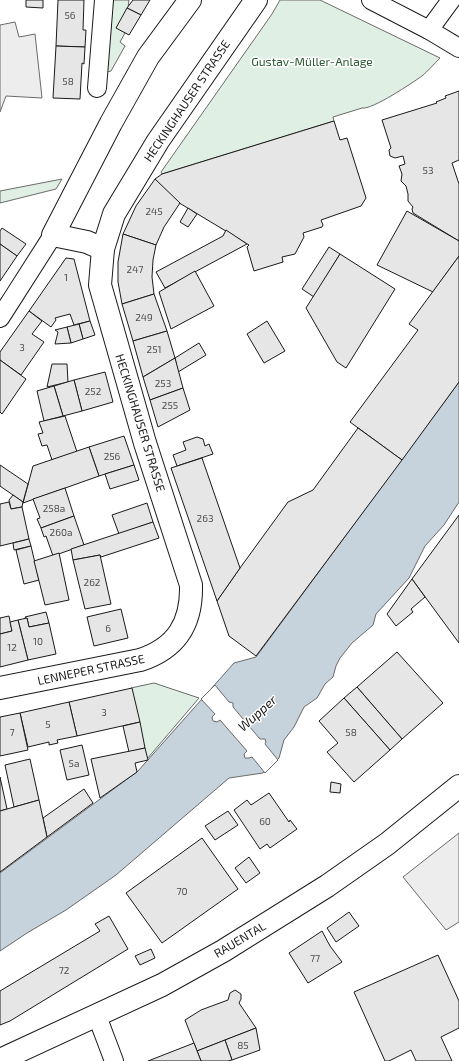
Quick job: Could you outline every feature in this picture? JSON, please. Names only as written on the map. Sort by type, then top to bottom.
[{"type":"main road","name":"HECKINGHAUSER STRASSE","points":[[191,594],[191,585],[145,443],[100,285],[103,249],[114,214],[158,140],[256,0]]},
{"type":"main road","points":[[103,249],[87,242],[53,235],[111,123],[148,57],[181,5]]},
{"type":"main road","name":"LENNEPER STRASSE","points":[[0,688],[151,657],[162,651],[185,626],[191,594]]},
{"type":"main road","name":"RAUENTAL","points":[[0,1060],[162,985],[223,951],[327,886],[387,844],[459,786]]},
{"type":"street","points":[[97,88],[104,0]]},
{"type":"street","points":[[370,0],[429,30],[459,48]]},
{"type":"street","points":[[429,30],[451,0]]},
{"type":"street","points":[[0,318],[53,235]]},
{"type":"street","points":[[97,1016],[114,1061]]},
{"type":"green space","points":[[113,0],[129,0],[125,33],[120,42],[125,46],[111,71],[107,72]]},
{"type":"green space","name":"Gustav-Müller-Anlage","points":[[280,0],[320,0],[440,58],[422,76],[374,105],[333,117],[334,121],[162,174],[161,172],[272,14]]},
{"type":"green space","points":[[62,179],[56,189],[0,203],[0,191]]},
{"type":"green space","points":[[154,683],[199,698],[147,759],[131,688]]},
{"type":"shaded area","points":[[15,22],[19,37],[35,34],[42,98],[6,96],[0,112],[0,25]]},
{"type":"shaded area","points":[[459,833],[459,922],[446,930],[403,877]]},
{"type":"water","name":"Wupper","points":[[459,382],[459,502],[444,525],[425,546],[409,578],[376,614],[373,625],[352,643],[340,658],[333,677],[325,684],[317,698],[304,707],[294,727],[284,740],[279,758],[263,773],[229,778],[116,875],[66,910],[0,951],[0,873],[138,771],[234,663],[256,657]]},
{"type":"pier","points":[[215,685],[229,702],[233,703],[233,707],[260,739],[265,739],[265,744],[278,760],[265,773],[252,757],[245,758],[244,754],[247,751],[220,720],[217,722],[213,721],[212,717],[215,714],[201,699]]},
{"type":"building","points":[[26,0],[43,0],[43,8],[26,7]]},
{"type":"building","points":[[58,0],[84,0],[83,30],[86,30],[85,47],[56,46]]},
{"type":"building","points":[[133,0],[150,0],[141,15],[127,8]]},
{"type":"building","points":[[127,8],[141,15],[129,35],[116,28]]},
{"type":"building","points":[[56,46],[85,47],[84,64],[82,63],[80,99],[53,98]]},
{"type":"building","points":[[459,91],[459,160],[452,163],[459,184],[459,241],[413,213],[413,207],[408,201],[406,186],[401,181],[402,174],[399,166],[405,164],[403,156],[395,158],[390,156],[389,150],[391,148],[382,120],[437,103],[436,102],[446,98],[445,96]]},
{"type":"building","points":[[334,121],[340,140],[347,138],[366,198],[361,206],[321,220],[323,225],[322,227],[303,233],[304,237],[295,254],[282,257],[283,262],[254,271],[247,247],[249,245],[176,201],[155,179],[162,174]]},
{"type":"building","points":[[155,179],[180,203],[164,227],[156,245],[123,234],[136,206]]},
{"type":"building","points":[[188,208],[197,214],[188,227],[180,222]]},
{"type":"building","points":[[407,211],[459,241],[459,256],[433,292],[377,265]]},
{"type":"building","points":[[2,228],[26,244],[17,256],[0,244],[0,231]]},
{"type":"building","points":[[226,230],[247,244],[165,288],[156,272],[223,236]]},
{"type":"building","points":[[123,234],[156,245],[152,277],[154,294],[122,304],[118,282],[118,262]]},
{"type":"building","points":[[0,244],[17,256],[0,281]]},
{"type":"building","points":[[329,247],[340,254],[314,297],[302,289]]},
{"type":"building","points":[[340,254],[395,289],[346,368],[337,362],[306,308]]},
{"type":"building","points":[[459,256],[459,382],[402,460],[350,422],[418,330],[409,324]]},
{"type":"building","points":[[66,258],[74,259],[90,321],[74,325],[70,314],[55,318],[56,320],[51,327],[29,311]]},
{"type":"building","points":[[195,271],[214,306],[171,329],[159,292]]},
{"type":"building","points":[[154,294],[167,331],[133,341],[122,304]]},
{"type":"building","points":[[29,311],[42,321],[32,334],[44,342],[21,375],[0,360],[0,352]]},
{"type":"building","points":[[90,321],[95,335],[83,339],[79,324]]},
{"type":"building","points":[[267,321],[285,351],[264,363],[247,334]]},
{"type":"building","points":[[79,324],[83,339],[71,343],[67,327]]},
{"type":"building","points":[[67,327],[71,343],[55,344],[58,332],[55,330]]},
{"type":"building","points":[[167,331],[175,358],[143,377],[133,341]]},
{"type":"building","points":[[199,343],[206,355],[178,372],[175,358]]},
{"type":"building","points":[[175,358],[183,388],[150,400],[143,377]]},
{"type":"building","points":[[0,360],[26,379],[2,414],[0,412]]},
{"type":"building","points":[[52,364],[67,364],[68,382],[47,387]]},
{"type":"building","points":[[105,372],[113,402],[82,411],[74,380]]},
{"type":"building","points":[[74,380],[82,411],[63,416],[54,386]]},
{"type":"building","points":[[54,386],[63,416],[44,421],[37,391]]},
{"type":"building","points":[[183,388],[190,410],[158,427],[150,400]]},
{"type":"building","points":[[65,416],[77,452],[52,460],[47,445],[42,446],[38,434],[43,433],[39,422]]},
{"type":"building","points":[[358,428],[402,460],[256,656],[229,636],[217,601],[288,502],[313,490]]},
{"type":"building","points":[[124,436],[134,465],[99,476],[89,447]]},
{"type":"building","points":[[197,437],[203,439],[205,446],[209,444],[213,454],[177,466],[173,455],[186,450],[183,442]]},
{"type":"building","points":[[89,447],[99,476],[23,503],[33,466]]},
{"type":"building","points":[[202,458],[240,568],[217,601],[171,468]]},
{"type":"building","points":[[0,465],[28,484],[23,502],[0,486]]},
{"type":"building","points":[[134,465],[139,480],[110,489],[105,474]]},
{"type":"building","points":[[65,488],[74,516],[41,528],[37,519],[40,518],[33,499]]},
{"type":"building","points":[[13,495],[23,502],[22,507],[11,509],[9,500]]},
{"type":"building","points":[[9,502],[11,509],[22,507],[29,539],[0,546],[0,504]]},
{"type":"building","points":[[147,503],[153,522],[119,534],[112,515]]},
{"type":"building","points":[[459,515],[459,643],[412,579]]},
{"type":"building","points":[[74,516],[84,545],[53,556],[46,536],[44,537],[41,528]]},
{"type":"building","points":[[153,522],[159,538],[101,557],[100,555],[73,560],[71,549]]},
{"type":"building","points":[[29,539],[31,546],[14,550],[13,543]]},
{"type":"building","points":[[31,546],[39,580],[24,584],[16,550]]},
{"type":"building","points":[[59,553],[69,600],[45,605],[34,561]]},
{"type":"building","points":[[100,555],[111,604],[85,609],[73,560]]},
{"type":"building","points":[[412,579],[425,597],[411,609],[413,612],[396,626],[387,614]]},
{"type":"building","points":[[121,609],[128,638],[94,646],[87,617]]},
{"type":"building","points":[[46,612],[49,623],[29,627],[27,618],[26,619],[25,617]]},
{"type":"building","points":[[9,616],[12,631],[0,634],[0,618]]},
{"type":"building","points":[[27,618],[29,627],[49,623],[56,654],[28,660],[18,620]]},
{"type":"building","points":[[18,620],[28,660],[0,667],[0,634],[12,631],[10,622]]},
{"type":"building","points":[[397,652],[443,703],[402,739],[357,687]]},
{"type":"building","points":[[357,687],[402,739],[390,750],[344,698]]},
{"type":"building","points":[[132,688],[140,722],[77,736],[69,702]]},
{"type":"building","points":[[344,698],[390,750],[354,782],[327,752],[338,743],[319,721]]},
{"type":"building","points":[[69,702],[77,736],[57,740],[58,743],[49,745],[49,742],[28,747],[20,713]]},
{"type":"building","points":[[20,713],[28,750],[0,756],[0,717]]},
{"type":"building","points":[[140,722],[145,748],[129,752],[123,726]]},
{"type":"building","points":[[82,745],[89,775],[67,780],[60,750]]},
{"type":"building","points":[[145,748],[148,760],[135,763],[137,772],[100,798],[91,759]]},
{"type":"building","points":[[30,759],[39,800],[14,807],[5,765]]},
{"type":"building","points":[[0,777],[7,809],[0,811]]},
{"type":"building","points":[[331,782],[341,784],[340,793],[330,792]]},
{"type":"building","points":[[84,789],[93,803],[47,837],[43,818]]},
{"type":"building","points":[[269,793],[289,822],[290,820],[297,829],[270,848],[267,844],[260,849],[234,810],[247,800],[251,805]]},
{"type":"building","points":[[39,800],[47,837],[0,872],[0,811]]},
{"type":"building","points":[[228,811],[238,825],[215,840],[205,826]]},
{"type":"building","points":[[202,838],[238,889],[162,943],[126,893]]},
{"type":"building","points":[[249,857],[260,873],[246,883],[235,868]]},
{"type":"building","points":[[349,912],[359,926],[336,942],[327,928]]},
{"type":"building","points":[[109,916],[128,949],[10,1021],[0,1025],[0,991],[100,931],[95,924]]},
{"type":"building","points":[[322,931],[330,946],[342,962],[308,983],[289,953]]},
{"type":"building","points":[[151,949],[155,958],[140,965],[135,956]]},
{"type":"building","points":[[438,955],[459,1001],[459,1028],[441,1037],[452,1061],[416,1061],[411,1050],[389,1061],[385,1061],[354,992]]},
{"type":"building","points":[[235,990],[241,994],[239,1003],[256,1028],[197,1051],[185,1020],[201,1010],[228,1000],[230,993]]},
{"type":"building","points":[[256,1028],[260,1050],[232,1060],[225,1040]]},
{"type":"building","points":[[225,1040],[232,1060],[201,1061],[197,1051]]},
{"type":"building","points":[[194,1043],[201,1061],[148,1061]]}]
